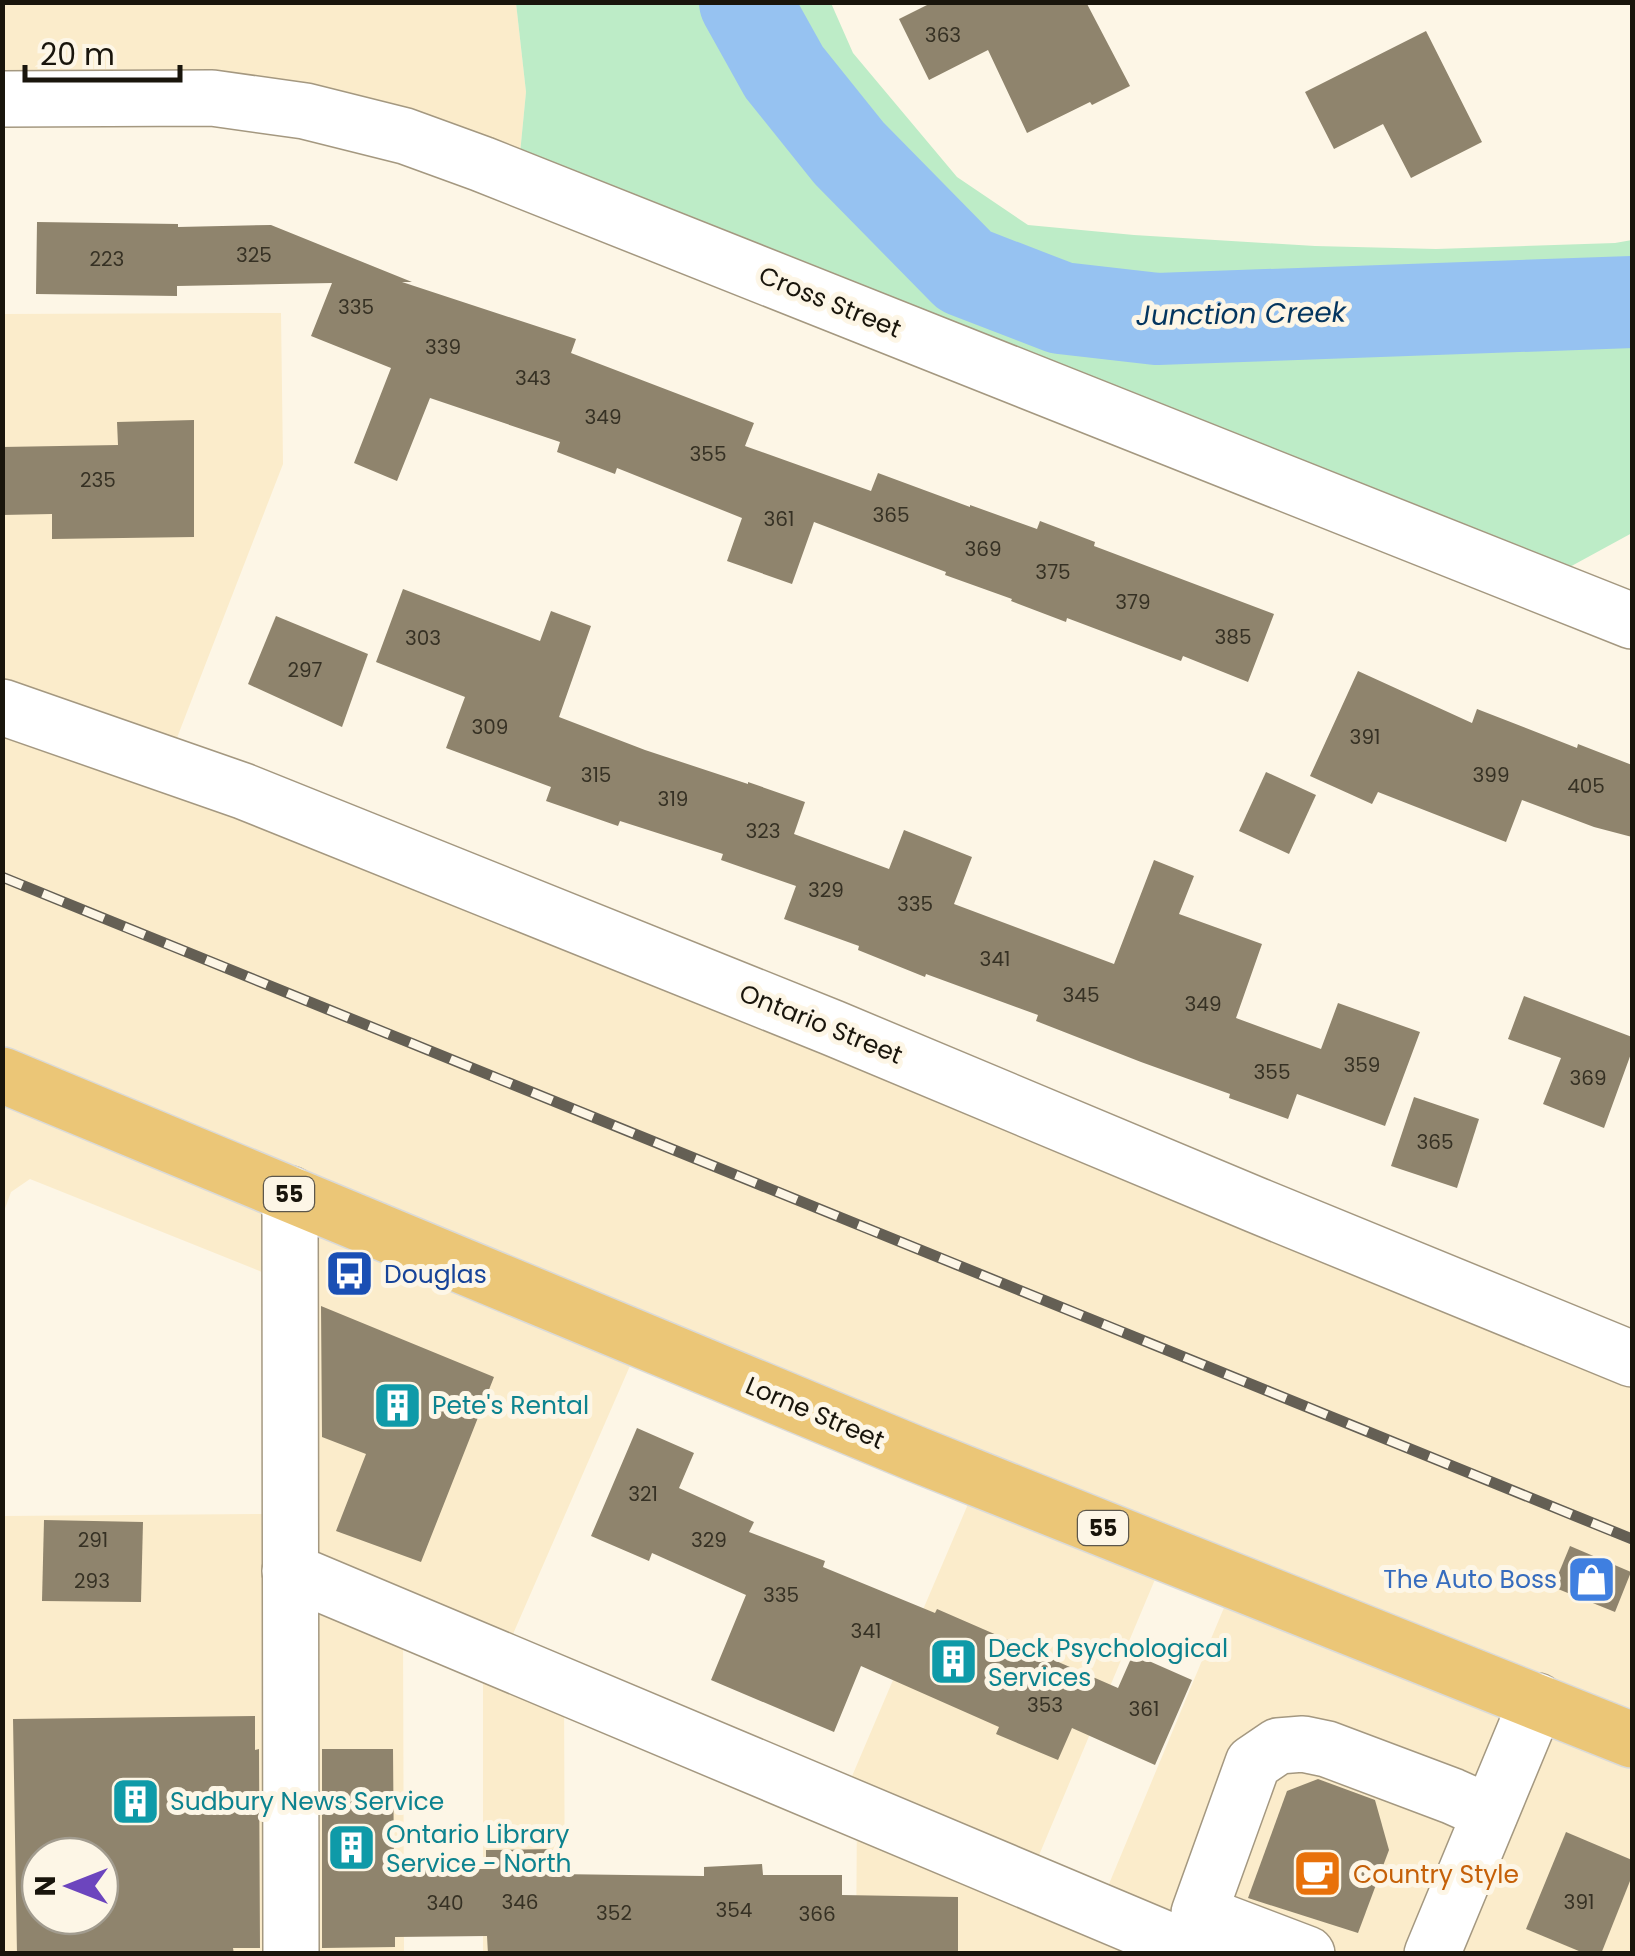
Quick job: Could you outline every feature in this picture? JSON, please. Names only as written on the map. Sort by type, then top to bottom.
[{"type":"main road","name":"Lorne Street","points":[[2,1075],[916,1454],[1632,1740]]},
{"type":"street","name":"Cross Street","points":[[2,99],[212,98],[305,111],[405,136],[1632,621]]},
{"type":"street","name":"Ontario Street","points":[[2,707],[261,798],[833,1028],[1632,1359]]},
{"type":"street","points":[[290,1194],[290,1954]]},
{"type":"street","points":[[290,1572],[1201,1954]]},
{"type":"street","points":[[1432,1954],[1536,1701]]},
{"type":"street","points":[[1307,1954],[1199,1912],[1254,1764],[1278,1746],[1326,1748],[1490,1813]]},
{"type":"shaded area","points":[[2,3],[516,3],[526,92],[518,174],[410,134],[3,95]]},
{"type":"shaded area","points":[[281,313],[283,464],[168,761],[1632,1355],[1632,1953],[856,1953],[857,1809],[841,1802],[980,1476],[643,1336],[503,1657],[564,1683],[565,1953],[483,1953],[483,1657],[403,1624],[404,1953],[3,1953],[3,1516],[264,1514],[262,1272],[30,1179],[11,1192],[3,1214],[3,314]],"holes":[[[1164,1558],[1233,1586],[1099,1908],[1029,1879]]]},
{"type":"green space","points":[[516,3],[831,3],[853,53],[957,177],[1028,225],[1315,246],[1436,249],[1632,240],[1632,533],[1544,581],[518,174],[526,92]]},
{"type":"building","points":[[933,2],[1086,2],[1130,86],[1027,133],[988,50],[929,80],[899,19]]},
{"type":"building","points":[[1426,31],[1482,142],[1411,178],[1383,124],[1334,149],[1305,92]]},
{"type":"building","points":[[37,222],[178,227],[271,225],[412,282],[402,282],[576,339],[571,353],[754,423],[745,446],[871,491],[878,473],[1037,529],[1040,521],[1095,542],[1094,546],[1274,614],[1248,682],[1183,656],[1181,661],[1067,618],[1066,622],[814,522],[792,584],[727,561],[742,518],[617,468],[615,474],[557,452],[560,442],[430,398],[397,481],[354,463],[391,368],[311,336],[332,283],[177,286],[177,296],[36,294]]},
{"type":"building","points":[[194,420],[194,537],[52,539],[52,514],[2,515],[2,447],[118,445],[117,422]]},
{"type":"building","points":[[403,589],[540,641],[551,611],[591,626],[559,717],[645,750],[805,802],[794,834],[889,869],[904,830],[972,857],[954,904],[1114,964],[1154,860],[1194,876],[1179,914],[1262,944],[1236,1018],[1321,1049],[1338,1003],[1420,1032],[1385,1126],[1297,1094],[1288,1119],[1036,1021],[1038,1015],[926,974],[925,977],[858,950],[859,946],[784,919],[796,886],[721,860],[723,854],[620,821],[618,826],[546,801],[551,787],[446,748],[465,697],[376,662]]},
{"type":"building","points":[[276,616],[368,654],[342,727],[248,684]]},
{"type":"building","points":[[1358,671],[1472,723],[1477,709],[1632,765],[1632,837],[1522,800],[1506,842],[1378,792],[1372,804],[1310,776]]},
{"type":"building","points":[[1266,772],[1316,795],[1289,854],[1239,831]]},
{"type":"building","points":[[1524,996],[1632,1037],[1632,1051],[1604,1128],[1543,1104],[1561,1058],[1508,1039]]},
{"type":"building","points":[[1414,1097],[1479,1119],[1457,1188],[1391,1166]]},
{"type":"building","name":"Pete's Rental","points":[[321,1306],[494,1377],[421,1562],[336,1531],[366,1454],[322,1437]]},
{"type":"building","points":[[637,1428],[694,1453],[679,1488],[754,1522],[749,1532],[825,1561],[823,1567],[935,1613],[937,1609],[1118,1688],[1133,1654],[1192,1680],[1155,1765],[1072,1728],[1058,1760],[996,1734],[999,1727],[861,1666],[834,1732],[711,1680],[746,1595],[652,1553],[649,1561],[591,1536]]},
{"type":"building","points":[[44,1520],[143,1522],[141,1602],[42,1601]]},
{"type":"building","name":"The Auto Boss","points":[[1570,1546],[1631,1572],[1615,1612],[1553,1587]]},
{"type":"building","name":"Sudbury News Service","points":[[255,1716],[255,1750],[259,1749],[260,1948],[233,1948],[234,1954],[17,1954],[13,1719]]},
{"type":"building","points":[[322,1749],[393,1749],[394,1869],[486,1869],[486,1850],[553,1849],[554,1874],[704,1876],[704,1867],[762,1864],[763,1875],[842,1875],[842,1895],[958,1897],[958,1954],[488,1954],[487,1936],[395,1937],[395,1947],[322,1948]]},
{"type":"building","name":"Country Style","points":[[1318,1779],[1375,1800],[1389,1850],[1358,1933],[1248,1898],[1287,1791]]},
{"type":"building","points":[[1566,1832],[1632,1860],[1632,1876],[1601,1954],[1586,1954],[1526,1929]]},
{"type":"waterway","name":"Junction Creek","points":[[745,2],[784,72],[849,153],[965,271],[1061,308],[1157,319],[1632,302]]},
{"type":"railway","points":[[2,877],[1632,1539]]},
{"type":"place","name":"Douglas","points":[[349,1274]]},
{"type":"place","name":"Pete's Rental","points":[[397,1405]]},
{"type":"place","name":"The Auto Boss","points":[[1592,1579]]},
{"type":"place","name":"Deck Psychological Services","points":[[953,1662]]},
{"type":"place","name":"Sudbury News Service","points":[[135,1801]]},
{"type":"place","name":"Ontario Library Service - North","points":[[351,1848]]},
{"type":"place","name":"Country Style","points":[[1318,1874]]}]
